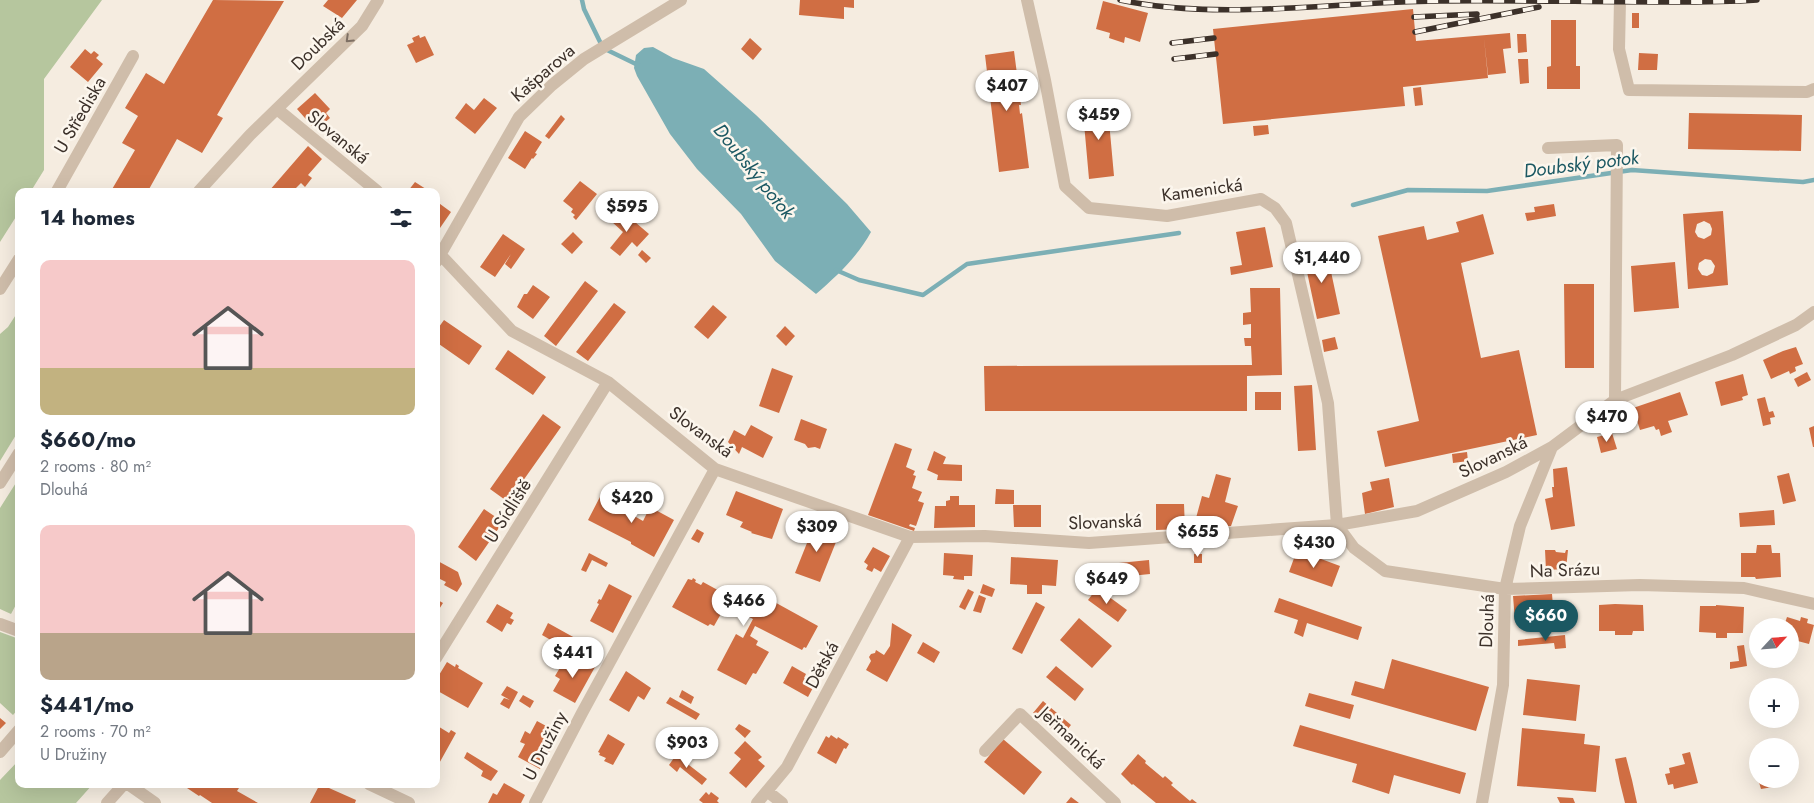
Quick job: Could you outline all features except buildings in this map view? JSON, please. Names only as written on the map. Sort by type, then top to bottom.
[{"type":"street","name":"Doubská","points":[[277,109],[362,26],[378,0]]},
{"type":"street","name":"Kašparova","points":[[440,253],[519,117],[552,85],[584,58],[681,0]]},
{"type":"street","name":"Kamenická","points":[[1027,0],[1045,80],[1065,186],[1089,208],[1167,216],[1261,199],[1275,208],[1286,223],[1328,403],[1337,525]]},
{"type":"street","points":[[1620,0],[1619,50],[1629,90],[1807,92],[1814,89]]},
{"type":"street","name":"U Střediska","points":[[59,188],[134,56]]},
{"type":"street","points":[[202,188],[250,135],[277,109]]},
{"type":"street","name":"Slovanská","points":[[277,109],[372,188]]},
{"type":"street","points":[[1548,148],[1617,146],[1615,400]]},
{"type":"street","name":"Slovanská","points":[[440,258],[512,330],[608,382],[715,469],[910,537],[985,536],[1089,542],[1337,525],[1417,511],[1506,472],[1552,447],[1615,400],[1732,355],[1796,325],[1814,312]]},
{"type":"street","points":[[0,288],[15,265]]},
{"type":"street","name":"U Sídliště","points":[[440,652],[608,382]]},
{"type":"street","name":"Dlouhá","points":[[1482,803],[1502,685],[1505,589],[1520,526],[1552,447]]},
{"type":"street","points":[[0,483],[15,459]]},
{"type":"street","name":"U Družiny","points":[[535,803],[715,469]]},
{"type":"street","name":"Na Srázu","points":[[1337,525],[1354,548],[1385,571],[1505,589],[1640,585],[1744,588],[1814,604]]},
{"type":"street","name":"Dětská","points":[[757,803],[787,767],[910,537]]},
{"type":"street","points":[[0,624],[15,630]]},
{"type":"street","name":"Jeřmanická","points":[[985,751],[1020,714],[1115,803]]},
{"type":"street","points":[[0,752],[15,735]]},
{"type":"street","points":[[107,803],[122,788]]},
{"type":"street","points":[[132,788],[155,803]]},
{"type":"street","points":[[377,788],[409,803]]},
{"type":"street","points":[[767,791],[782,803]]},
{"type":"green space","points":[[0,0],[102,0],[44,79],[44,170],[33,188],[15,188],[15,218],[0,242]]},
{"type":"green space","points":[[15,316],[15,437],[0,461],[0,334],[8,327]]},
{"type":"green space","points":[[15,484],[15,606],[11,614],[0,609],[0,508]]},
{"type":"green space","points":[[0,632],[15,638],[15,713],[13,715],[0,703]]},
{"type":"green space","points":[[15,764],[15,788],[89,788],[76,803],[0,803],[0,780]]},
{"type":"water","points":[[653,47],[673,58],[704,69],[756,115],[847,204],[871,232],[846,265],[816,294],[775,261],[741,214],[697,169],[670,134],[634,68],[636,55],[644,48]]},
{"type":"waterway","name":"Doubský potok","points":[[582,0],[584,9],[603,48],[640,66]]},
{"type":"waterway","name":"Doubský potok","points":[[1353,205],[1408,190],[1487,191],[1632,170],[1803,182],[1814,180]]},
{"type":"waterway","name":"Doubský potok","points":[[836,270],[859,280],[923,295],[967,264],[1179,233]]},
{"type":"railway","points":[[1120,0],[1158,6],[1237,10],[1436,1],[1723,2],[1757,0]]},
{"type":"railway","points":[[1415,32],[1539,7]]},
{"type":"railway","points":[[1414,17],[1477,14]]},
{"type":"railway","points":[[1172,43],[1214,38]]},
{"type":"railway","points":[[1174,59],[1216,54]]}]
